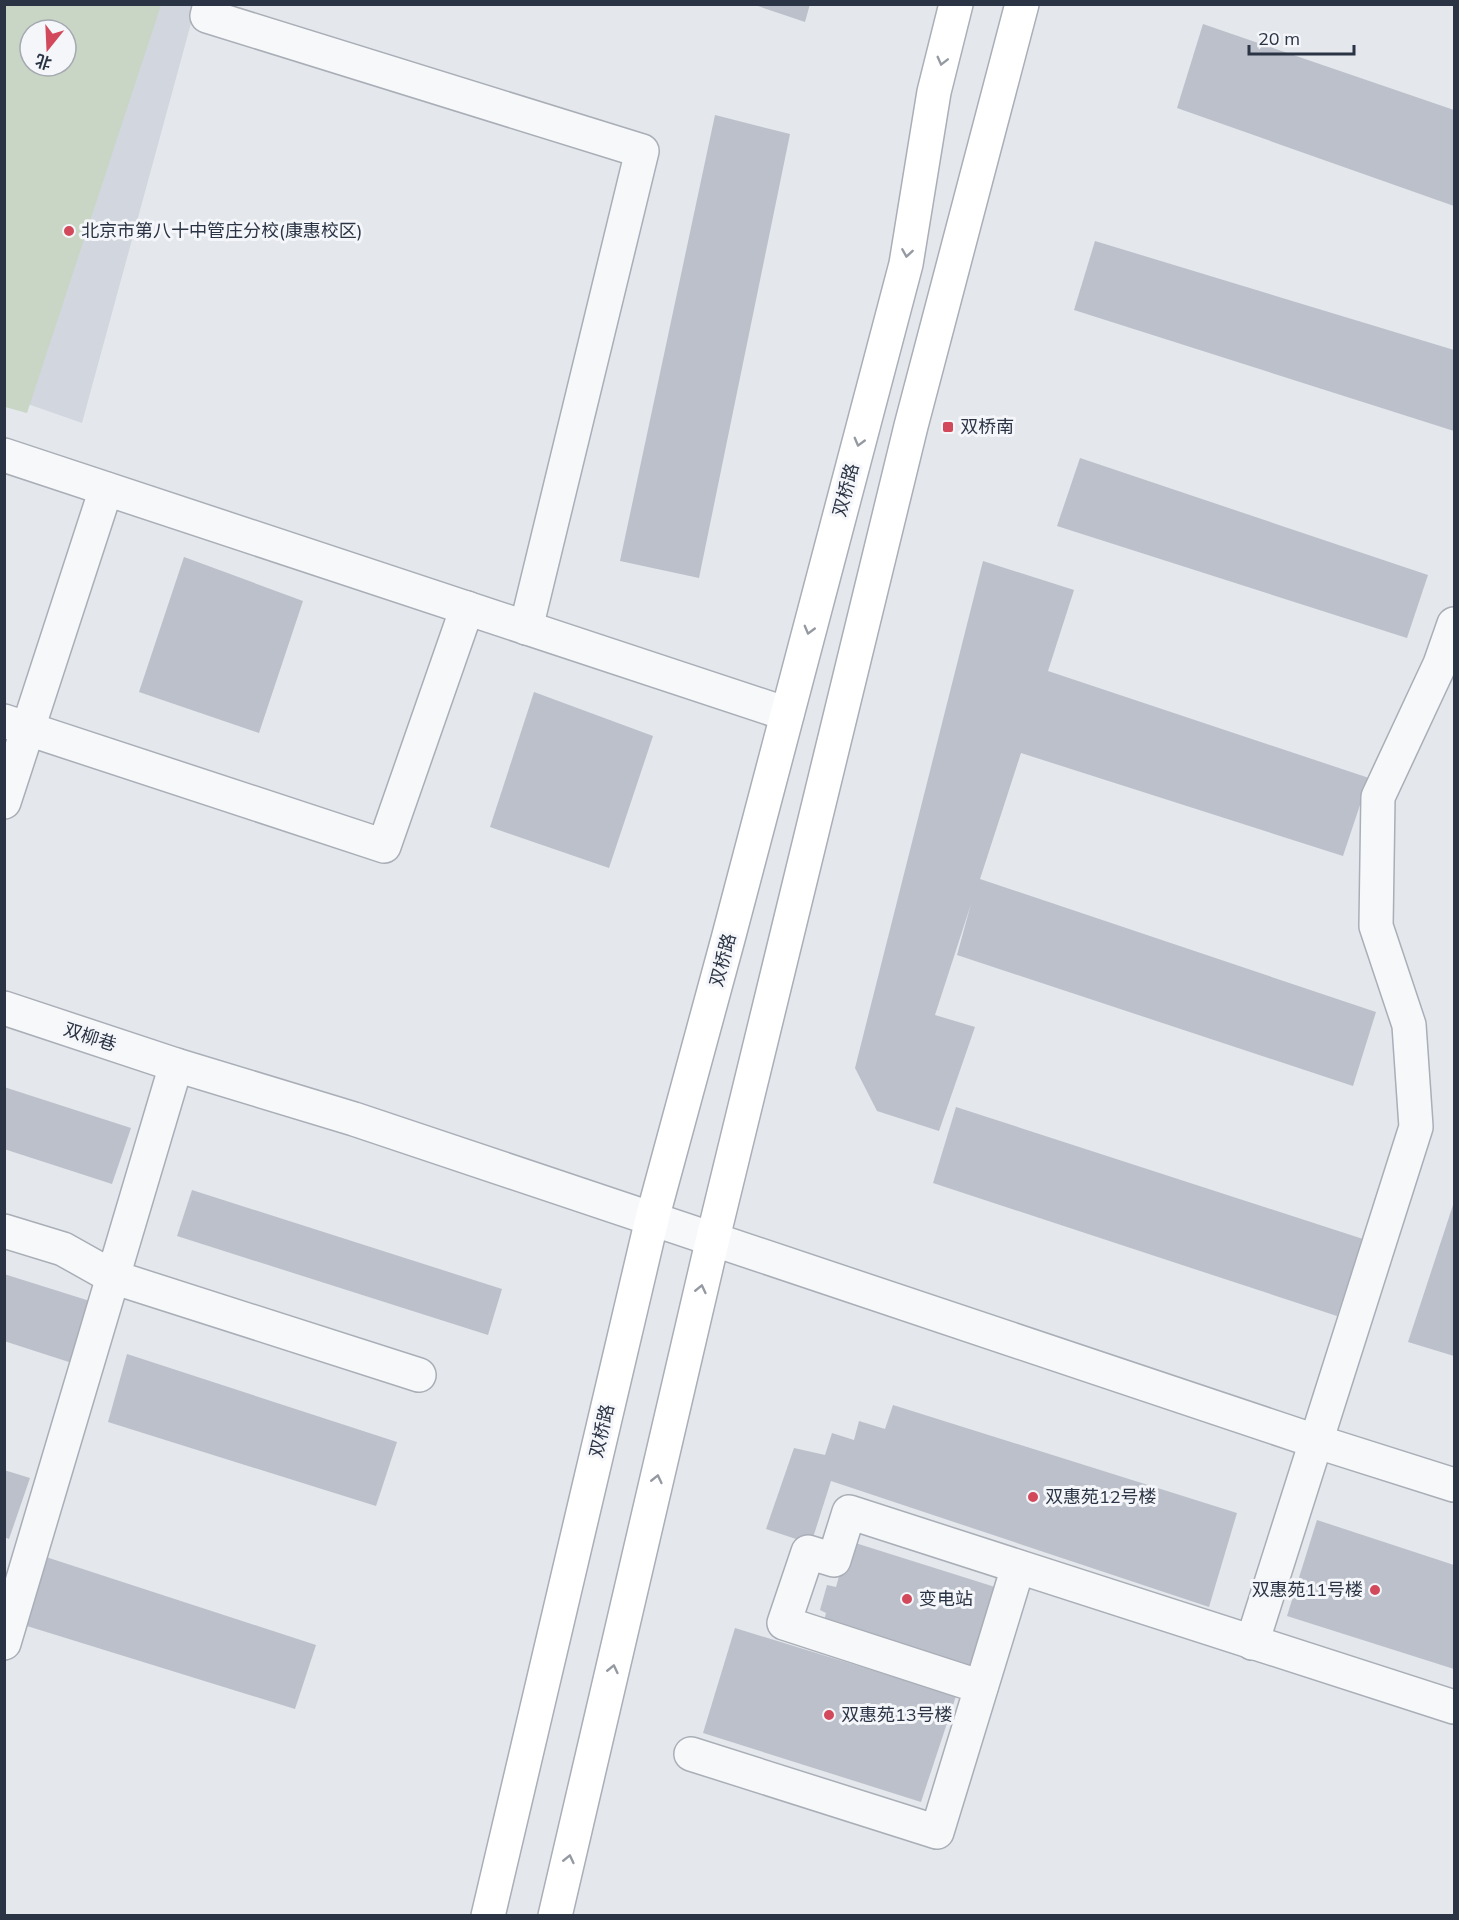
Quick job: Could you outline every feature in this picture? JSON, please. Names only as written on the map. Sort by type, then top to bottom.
[{"type":"main road","name":"双桥路","points":[[488,1916],[652,1219],[906,264],[934,92],[956,4]]},
{"type":"main road","points":[[555,1916],[713,1238],[910,426],[1022,4]]},
{"type":"street","points":[[210,4],[207,16],[642,152],[526,628]]},
{"type":"street","points":[[4,455],[787,714]]},
{"type":"street","points":[[4,802],[16,725],[106,489]]},
{"type":"street","points":[[16,725],[384,846],[467,608]]},
{"type":"street","points":[[1252,1643],[1416,1127],[1409,1025],[1376,926],[1378,797],[1440,664],[1455,624]]},
{"type":"street","name":"双柳巷","points":[[4,1008],[176,1065],[354,1119],[1315,1442],[1455,1485]]},
{"type":"street","points":[[4,1643],[176,1065]]},
{"type":"street","points":[[4,1231],[63,1249],[113,1277],[419,1375]]},
{"type":"street","points":[[981,1687],[784,1623],[808,1552],[834,1560],[849,1512],[1455,1707]]},
{"type":"street","points":[[691,1754],[937,1832],[1018,1567]]},
{"type":"shaded area","name":"北京市第八十中管庄分校(康惠校区)","points":[[5,5],[196,5],[82,423],[5,396]]},
{"type":"green space","name":"北京市第八十中管庄分校(康惠校区)","points":[[4,5],[161,5],[27,413],[5,407]]},
{"type":"building","points":[[752,4],[810,4],[805,22]]},
{"type":"building","points":[[1203,24],[1454,110],[1454,206],[1177,108]]},
{"type":"building","points":[[715,115],[790,134],[699,578],[620,561]]},
{"type":"building","points":[[1095,241],[1454,350],[1454,431],[1074,310]]},
{"type":"building","points":[[1080,458],[1428,575],[1407,638],[1057,526]]},
{"type":"building","points":[[184,557],[303,601],[259,733],[139,692]]},
{"type":"building","points":[[983,561],[1074,590],[1048,671],[1369,778],[1343,856],[1021,753],[980,879],[1376,1012],[1353,1086],[957,955],[971,904],[935,1015],[975,1027],[939,1131],[877,1111],[855,1068]]},
{"type":"building","points":[[534,692],[653,736],[609,868],[490,827]]},
{"type":"building","points":[[4,1087],[131,1128],[112,1184],[4,1149]]},
{"type":"building","points":[[956,1107],[1363,1239],[1337,1316],[933,1183]]},
{"type":"building","points":[[192,1190],[502,1289],[488,1335],[177,1236]]},
{"type":"building","points":[[1454,1202],[1454,1356],[1408,1342]]},
{"type":"building","points":[[4,1274],[93,1302],[72,1363],[4,1341]]},
{"type":"building","points":[[127,1354],[397,1442],[376,1506],[108,1422]]},
{"type":"building","name":"双惠苑12号楼","points":[[893,1405],[1237,1513],[1209,1607],[831,1481],[811,1544],[766,1529],[794,1448],[825,1455],[832,1433],[854,1440],[859,1421],[885,1429]]},
{"type":"building","points":[[4,1470],[30,1478],[9,1539],[4,1537]]},
{"type":"building","name":"双惠苑11号楼","points":[[1317,1520],[1454,1565],[1454,1669],[1287,1616]]},
{"type":"building","name":"变电站","points":[[849,1541],[995,1587],[970,1672],[823,1625],[826,1613],[820,1610],[827,1585],[836,1587]]},
{"type":"building","points":[[46,1557],[316,1645],[295,1709],[27,1626]]},
{"type":"building","name":"双惠苑13号楼","points":[[735,1628],[956,1696],[921,1802],[703,1733]]},
{"type":"place","name":"北京市第八十中管庄分校(康惠校区)","points":[[69,231]]},
{"type":"place","name":"双桥南","points":[[948,427]]},
{"type":"place","name":"双惠苑12号楼","points":[[1033,1497]]},
{"type":"place","name":"双惠苑11号楼","points":[[1375,1590]]},
{"type":"place","name":"变电站","points":[[907,1599]]},
{"type":"place","name":"双惠苑13号楼","points":[[829,1715]]}]
